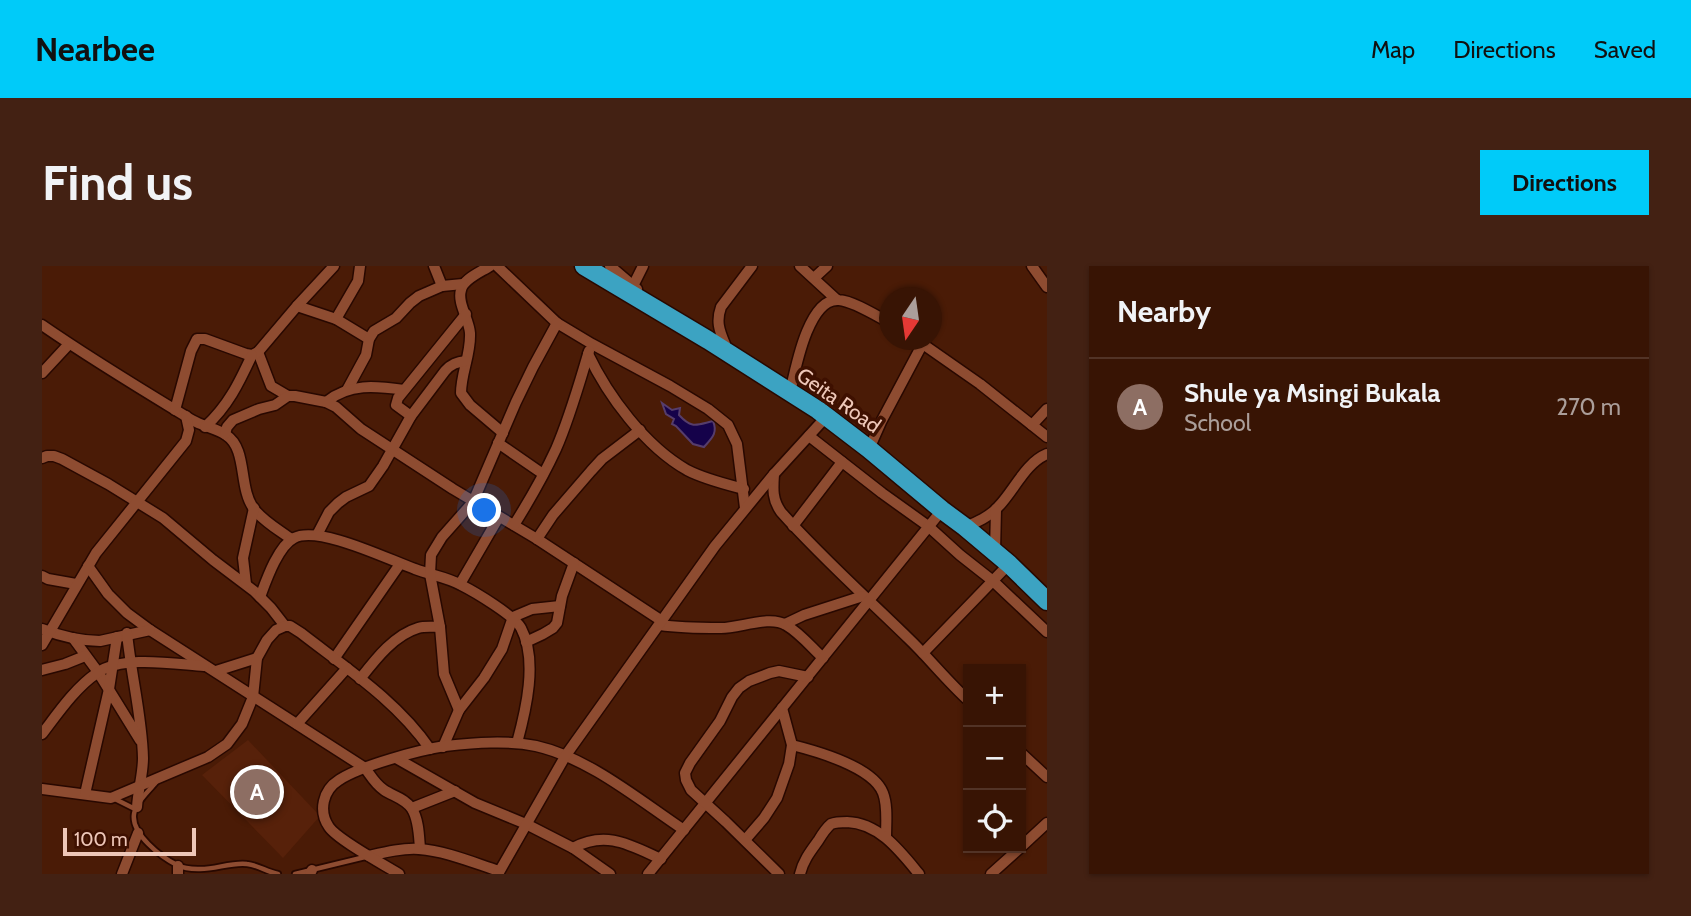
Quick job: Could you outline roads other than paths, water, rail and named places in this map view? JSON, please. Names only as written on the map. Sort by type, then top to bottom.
[{"type":"highway","name":"Geita Road","points":[[584,266],[631,289],[791,390],[965,527],[1047,601]]},
{"type":"street","points":[[205,427],[220,413],[255,354],[334,266]]},
{"type":"street","points":[[336,319],[358,281],[360,266]]},
{"type":"street","points":[[434,266],[442,286]]},
{"type":"street","points":[[347,390],[366,355],[369,339],[374,331],[396,318],[419,296],[442,286],[463,284],[490,266]]},
{"type":"street","points":[[497,266],[590,349],[670,386],[708,409],[728,425],[737,444],[745,508]]},
{"type":"street","points":[[610,266],[631,289],[725,344],[791,390],[808,327],[830,301],[847,302],[879,318]]},
{"type":"street","points":[[631,289],[643,266]]},
{"type":"street","points":[[725,344],[718,325],[718,315],[752,266]]},
{"type":"street","points":[[800,266],[837,300]]},
{"type":"street","points":[[814,278],[827,266]]},
{"type":"street","points":[[1032,266],[1047,287]]},
{"type":"street","points":[[463,284],[460,298],[470,330],[461,393],[500,438],[543,474]]},
{"type":"street","points":[[297,306],[336,319],[369,339]]},
{"type":"street","points":[[411,416],[396,405],[398,398],[466,314]]},
{"type":"street","points":[[460,710],[444,674],[430,561],[434,548],[473,502],[533,368],[558,323]]},
{"type":"street","points":[[42,325],[138,389],[205,427],[225,434],[238,453],[247,496],[254,508],[291,539]]},
{"type":"street","points":[[175,410],[191,351],[197,339],[255,354],[271,386],[288,396],[326,402],[336,407],[361,429],[473,502],[537,539],[576,568],[661,623],[721,628],[777,621],[785,624],[823,658]]},
{"type":"street","points":[[42,373],[69,344]]},
{"type":"street","points":[[590,349],[596,369],[628,417],[667,456],[686,469],[744,489]]},
{"type":"street","points":[[514,525],[555,450],[590,349]]},
{"type":"street","points":[[869,449],[916,350]]},
{"type":"street","points":[[931,350],[1047,437]]},
{"type":"street","points":[[317,535],[329,512],[338,503],[369,486],[411,416],[445,371],[457,362],[466,362]]},
{"type":"street","points":[[326,402],[347,390],[375,386],[404,390]]},
{"type":"street","points":[[225,434],[233,420],[251,411],[275,405],[288,396]]},
{"type":"street","points":[[1032,425],[1047,409]]},
{"type":"street","points":[[42,645],[46,630],[96,553],[186,441],[189,430],[186,416]]},
{"type":"street","points":[[369,856],[420,849],[499,872],[566,755],[715,546],[774,474],[826,417]]},
{"type":"street","points":[[537,539],[553,515],[596,465],[640,430]]},
{"type":"street","points":[[809,436],[928,526],[993,581],[1047,632]]},
{"type":"street","points":[[965,527],[983,519],[996,509],[1033,463],[1047,454]]},
{"type":"street","points":[[42,458],[54,456],[62,459],[163,517],[205,554],[246,584],[285,626],[294,629],[347,668],[403,716],[430,749]]},
{"type":"street","points":[[793,526],[842,462]]},
{"type":"street","points":[[774,474],[775,503],[793,526],[963,695]]},
{"type":"street","points":[[246,584],[243,558],[254,508]]},
{"type":"street","points":[[923,653],[993,581],[1002,558],[996,509]]},
{"type":"street","points":[[648,874],[808,677],[866,599],[942,510]]},
{"type":"street","points":[[460,584],[499,517]]},
{"type":"street","points":[[260,597],[285,546],[291,539],[303,534],[317,535],[365,549],[460,584],[513,617],[526,642],[530,672],[527,706],[517,743]]},
{"type":"street","points":[[334,659],[400,564]]},
{"type":"street","points":[[88,566],[108,594],[127,613],[365,768],[382,789],[404,801],[412,808],[416,819],[420,849]]},
{"type":"street","points":[[526,642],[553,628],[557,622],[562,596],[576,568]]},
{"type":"street","points":[[42,576],[76,584]]},
{"type":"street","points":[[785,624],[804,615],[866,599]]},
{"type":"street","points":[[443,747],[460,710],[502,649],[513,617],[532,609],[560,606]]},
{"type":"street","points":[[42,789],[111,797],[208,757],[227,744],[242,724],[253,697],[257,658],[267,640],[276,630],[285,626]]},
{"type":"street","points":[[360,679],[404,634],[424,626],[440,627]]},
{"type":"street","points":[[46,630],[73,638],[100,641],[150,630]]},
{"type":"street","points":[[122,635],[137,695],[142,746],[142,771],[136,808]]},
{"type":"street","points":[[85,794],[122,635]]},
{"type":"street","points":[[73,638],[109,689],[142,746]]},
{"type":"street","points":[[42,670],[85,656]]},
{"type":"street","points":[[42,734],[81,687],[98,672],[113,666],[153,663],[212,669],[257,658]]},
{"type":"street","points":[[297,724],[347,668]]},
{"type":"street","points":[[779,874],[691,790],[685,772],[739,688],[749,681],[779,671],[808,677]]},
{"type":"street","points":[[745,841],[777,798],[789,764],[792,745],[782,708]]},
{"type":"street","points":[[399,874],[329,828],[322,814],[324,803],[328,790],[338,780],[365,768],[430,749],[517,743],[549,749],[566,755],[606,778],[684,830]]},
{"type":"street","points":[[792,745],[853,767],[876,782],[884,797],[886,837]]},
{"type":"street","points":[[396,758],[475,803],[526,824],[573,848],[610,874]]},
{"type":"street","points":[[1026,758],[1047,777]]},
{"type":"street","points":[[412,808],[455,791]]},
{"type":"street","points":[[800,874],[802,864],[826,829],[841,822],[867,825],[886,837],[919,874]]},
{"type":"street","points":[[1026,842],[1047,823]]},
{"type":"street","points":[[122,874],[138,833]]},
{"type":"street","points":[[573,848],[592,839],[606,839],[661,859]]},
{"type":"street","points":[[991,874],[1014,853]]},
{"type":"lane","points":[[159,778],[136,808],[135,823],[138,833],[178,870],[248,864],[278,874]]},
{"type":"lane","points":[[111,797],[136,808]]},
{"type":"lane","points":[[295,874],[369,856]]},
{"type":"place","name":"Shule ya Msingi Bukala","points":[[257,792]]}]
